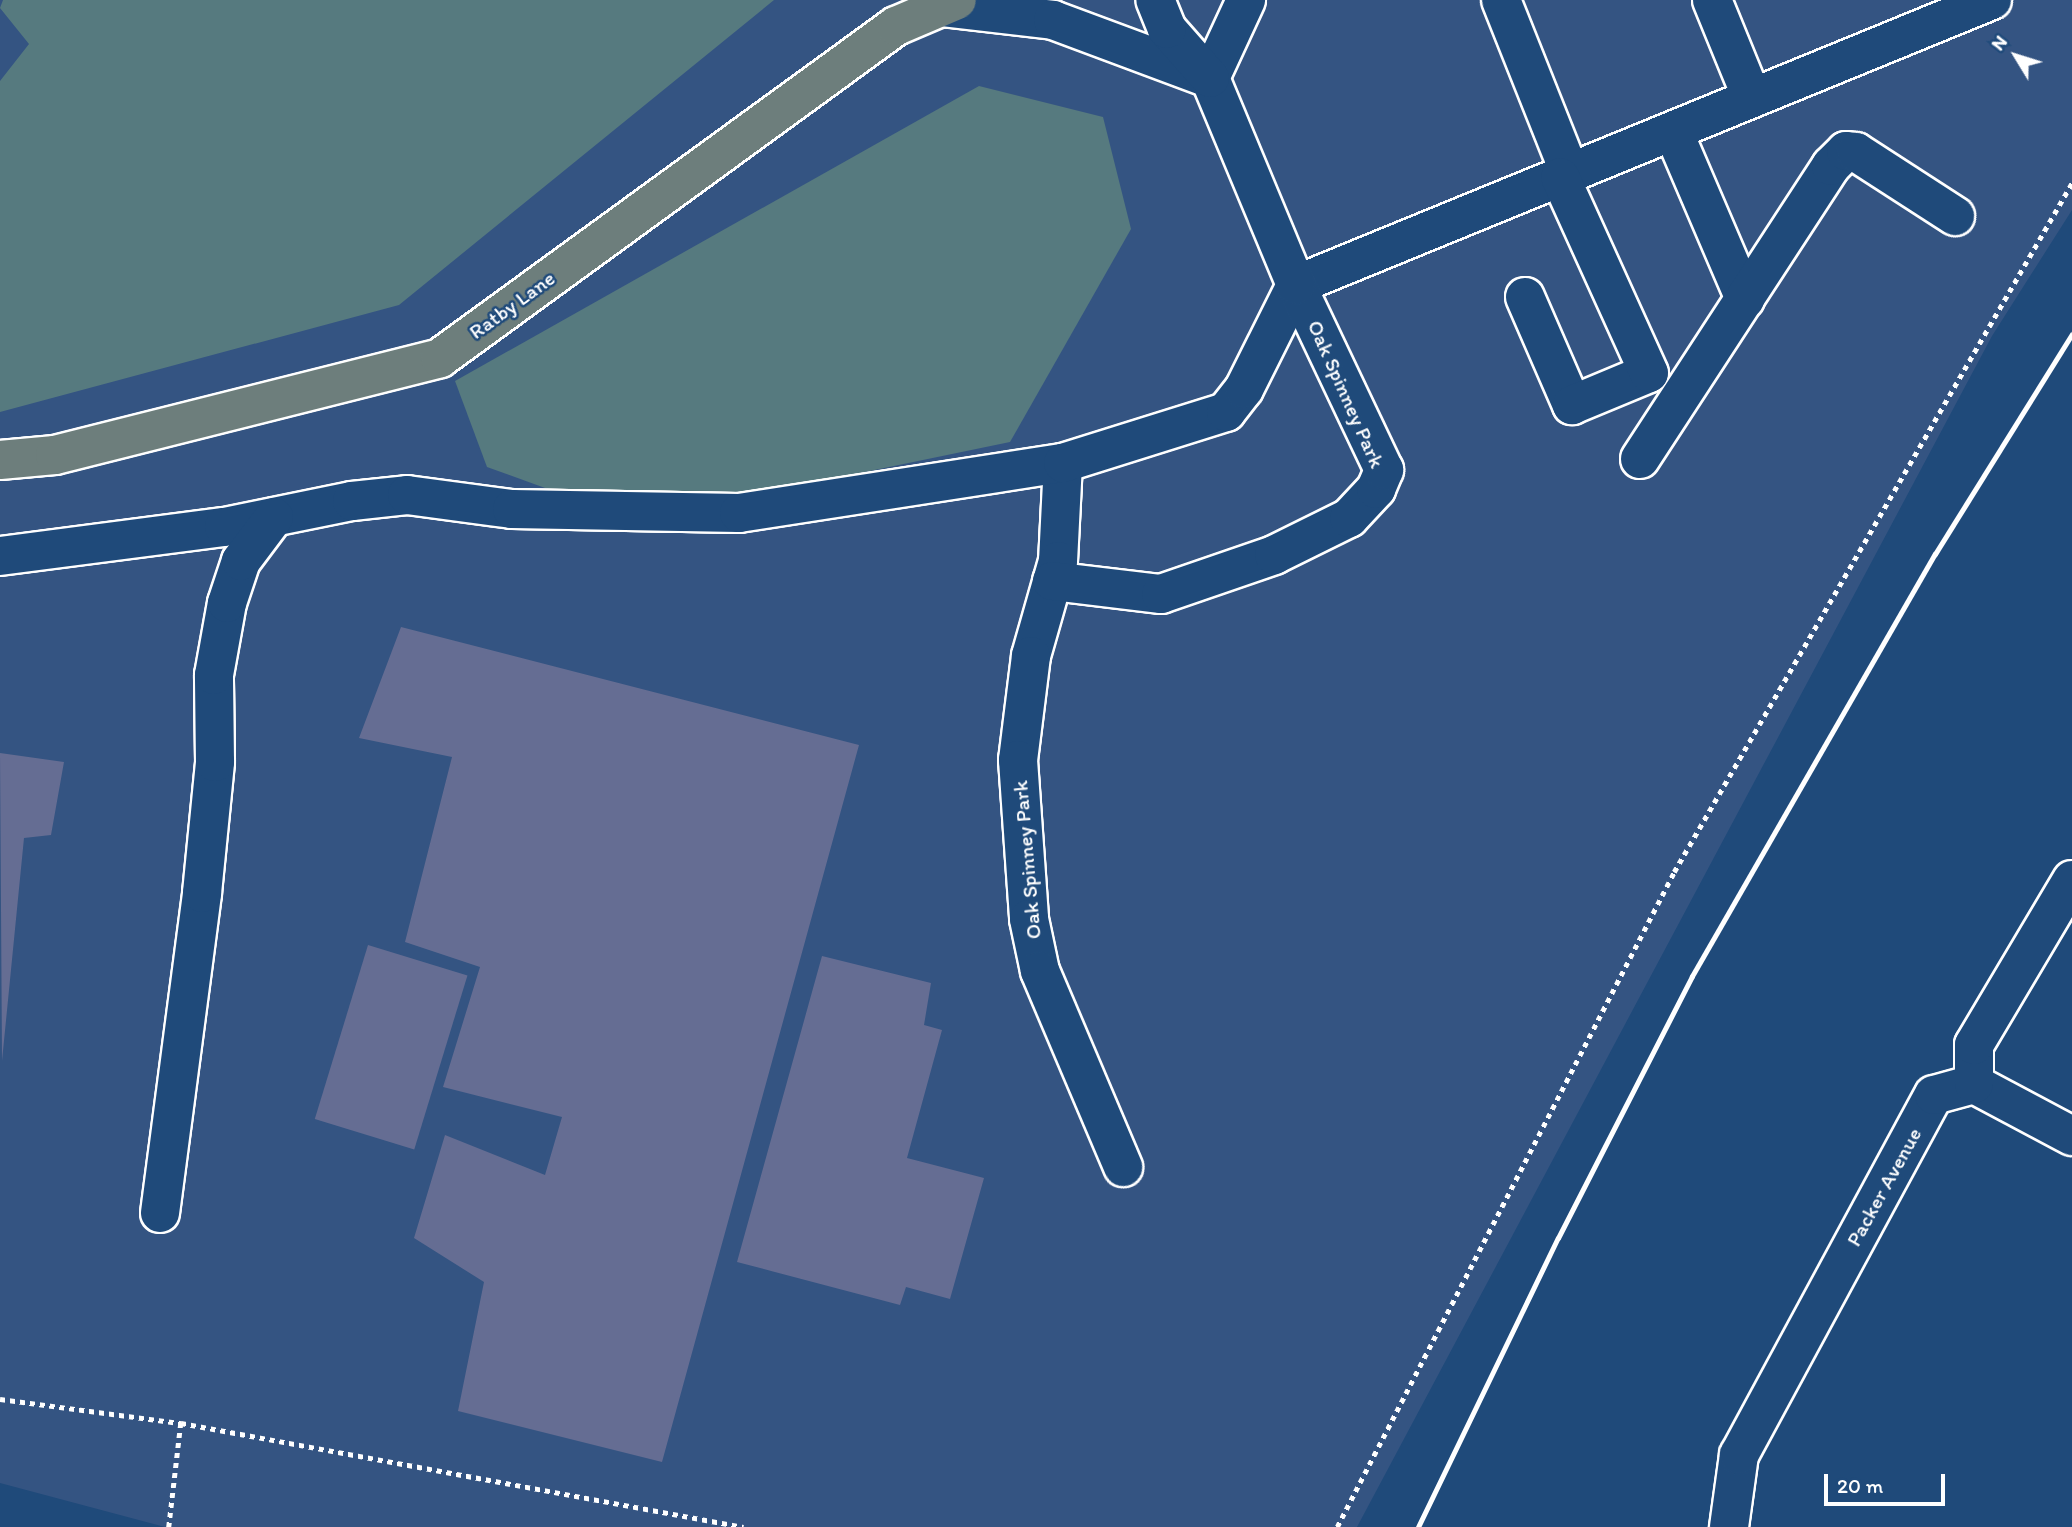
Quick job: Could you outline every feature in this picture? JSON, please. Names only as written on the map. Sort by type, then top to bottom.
[{"type":"main road","name":"Ratby Lane","points":[[0,460],[55,456],[439,358],[896,26],[949,3]]},
{"type":"street","name":"Oak Spinney Park","points":[[1052,581],[1161,594],[1274,555],[1349,518],[1376,489],[1384,470],[1296,285],[1210,78],[1167,29],[1155,0]]},
{"type":"street","points":[[1210,78],[1219,16],[1213,0]]},
{"type":"street","points":[[1210,78],[1246,0]]},
{"type":"street","points":[[1501,0],[1565,175],[1649,373],[1572,405],[1525,297]]},
{"type":"street","points":[[1712,0],[1752,98]]},
{"type":"street","points":[[949,3],[1053,20],[1122,42],[1210,78]]},
{"type":"street","points":[[1296,285],[1673,131],[1972,4]]},
{"type":"street","points":[[1673,131],[1745,299]]},
{"type":"street","points":[[1640,459],[1831,166],[1846,152],[1856,152],[1955,216]]},
{"type":"street","name":"Oak Spinney Park","points":[[0,556],[274,517],[352,501],[407,495],[512,509],[739,513],[941,484],[1063,463],[1226,412],[1244,389],[1296,285]]},
{"type":"street","name":"Oak Spinney Park","points":[[1063,463],[1058,561],[1031,656],[1018,760],[1028,919],[1040,971],[1124,1167]]},
{"type":"street","points":[[160,1213],[202,893],[215,762],[214,675],[227,603],[241,561],[274,517]]},
{"type":"street","points":[[2072,880],[1973,1045],[1975,1084],[2072,1136]]},
{"type":"street","name":"Packer Avenue","points":[[1729,1527],[1739,1455],[1934,1095],[1975,1084]]},
{"type":"path","points":[[1337,1527],[1674,872],[2072,183]]},
{"type":"path","points":[[0,1399],[181,1423],[743,1527]]},
{"type":"path","points":[[169,1527],[181,1423]]},
{"type":"shaded area","points":[[0,0],[2072,0],[2072,210],[1992,336],[1357,1527],[165,1527],[0,1483]]},
{"type":"green space","points":[[3,0],[774,0],[399,305],[0,412],[0,81],[29,44],[0,8]]},
{"type":"green space","points":[[979,86],[1103,117],[1131,229],[1010,442],[633,520],[487,467],[455,381]]},
{"type":"building","points":[[401,627],[859,745],[662,1462],[458,1411],[484,1282],[414,1238],[445,1135],[545,1175],[562,1117],[443,1087],[480,967],[405,942],[452,757],[359,738]]},
{"type":"building","points":[[0,753],[64,762],[51,835],[24,838],[2,1061]]},
{"type":"building","points":[[368,945],[467,975],[414,1149],[315,1119]]},
{"type":"building","points":[[822,956],[931,983],[924,1025],[942,1030],[907,1158],[984,1178],[950,1299],[906,1287],[900,1305],[737,1262]]},
{"type":"railway","points":[[1418,1527],[1558,1238],[1692,976],[1935,554],[2072,334]]}]
